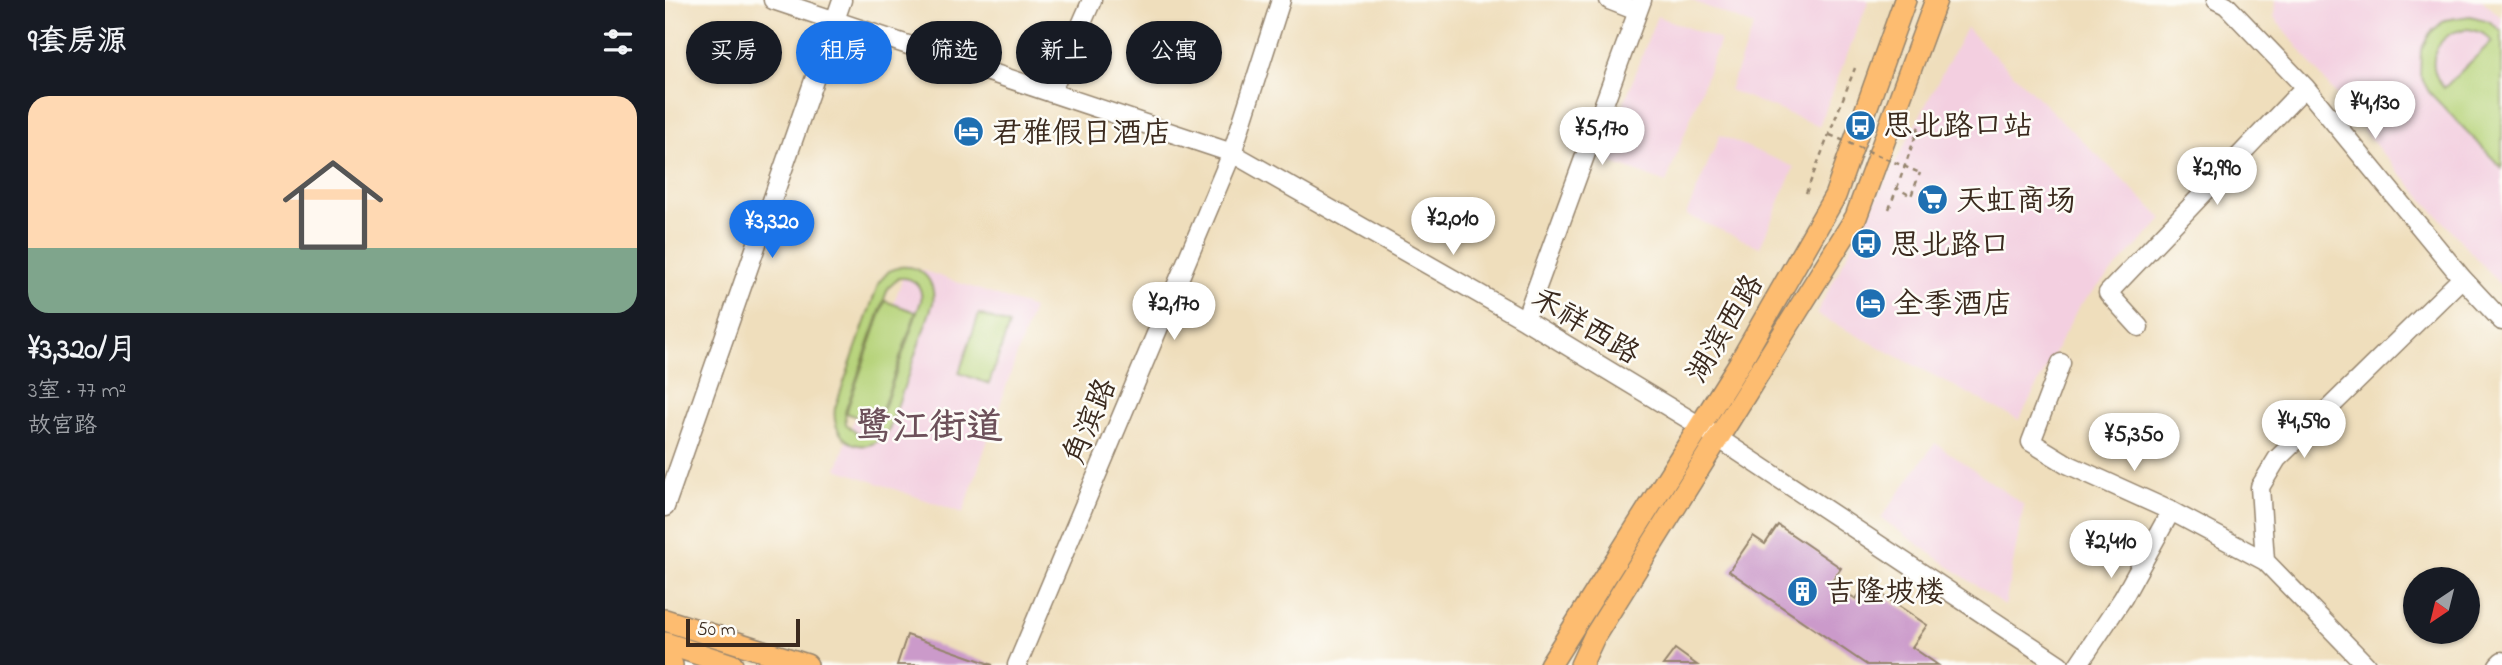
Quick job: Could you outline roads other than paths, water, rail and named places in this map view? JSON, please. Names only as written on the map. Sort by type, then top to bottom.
[{"type":"main road","name":"湖滨西路","points":[[1550,665],[1739,364],[1835,196],[1905,0]]},
{"type":"main road","name":"湖滨西路","points":[[1581,665],[1594,637],[1856,218],[1936,0]]},
{"type":"main road","points":[[665,620],[807,665]]},
{"type":"main road","points":[[665,643],[732,665]]},
{"type":"main road","points":[[665,663],[672,665]]},
{"type":"street","name":"禾祥西路","points":[[772,0],[832,21]]},
{"type":"street","points":[[835,21],[842,0]]},
{"type":"street","points":[[1051,93],[1092,0]]},
{"type":"street","name":"角滨路","points":[[1017,665],[1232,153],[1281,0]]},
{"type":"street","points":[[1525,320],[1639,6],[1609,0]]},
{"type":"street","points":[[2216,0],[2226,5],[2305,87],[2462,278],[2502,321]]},
{"type":"street","name":"禾祥西路","points":[[892,41],[1232,153],[1525,320],[1700,426],[2060,665]]},
{"type":"street","points":[[665,507],[813,84]]},
{"type":"street","points":[[2139,327],[2108,293],[2305,87]]},
{"type":"street","points":[[2265,561],[2260,487],[2277,459],[2462,278]]},
{"type":"street","points":[[2061,363],[2031,442],[2067,464],[2171,511],[2265,561],[2366,665]]},
{"type":"street","points":[[2078,665],[2123,598],[2171,511]]},
{"type":"street","points":[[2498,665],[2502,661]]},
{"type":"place","name":"思北路口站","points":[[1860,125]]},
{"type":"place","name":"君雅假日酒店","points":[[969,132]]},
{"type":"place","name":"天虹商场","points":[[1933,200]]},
{"type":"place","name":"思北路口","points":[[1867,244]]},
{"type":"place","name":"全季酒店","points":[[1870,303]]},
{"type":"place","name":"吉隆坡楼","points":[[1802,591]]},
{"type":"district","name":"鹭江街道","points":[[929,425]]}]
